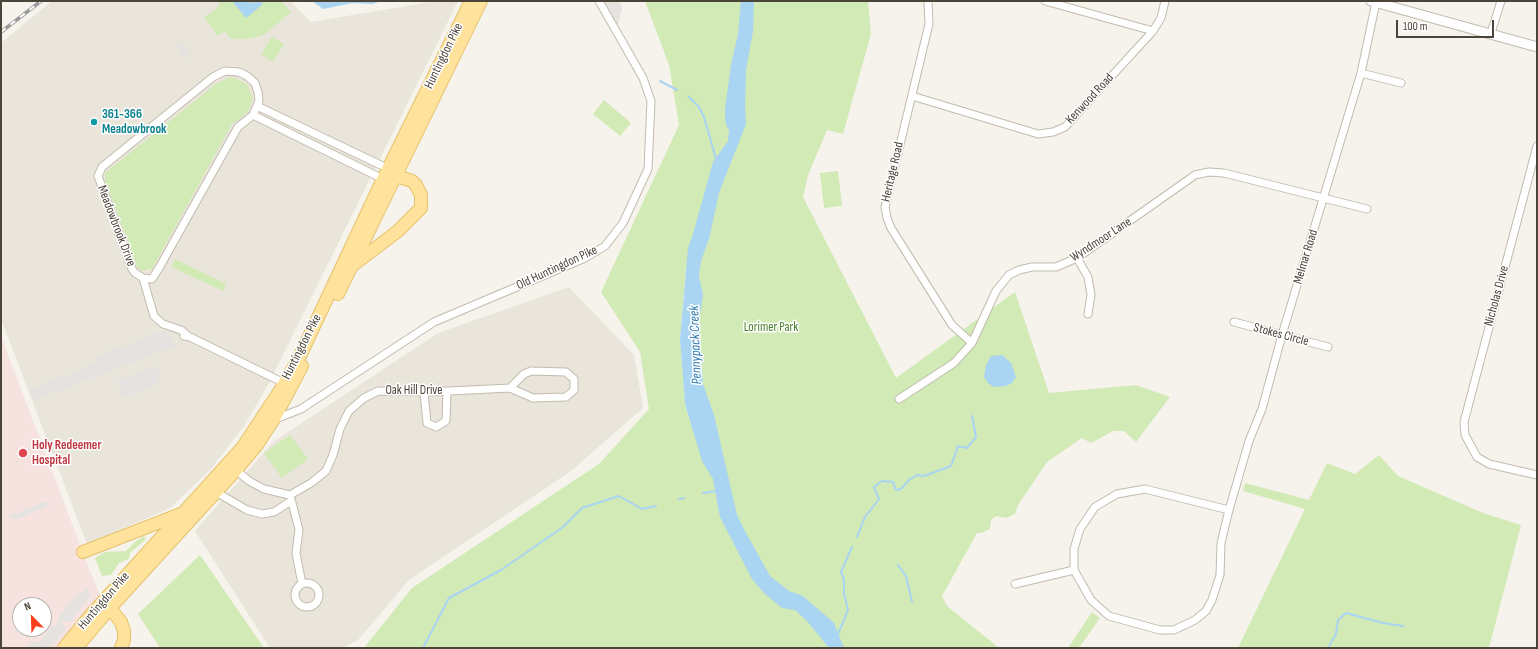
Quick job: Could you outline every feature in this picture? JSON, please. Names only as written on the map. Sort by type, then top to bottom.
[{"type":"main road","name":"Huntingdon Pike","points":[[64,648],[89,617],[242,448],[284,383],[300,356],[390,174],[471,1]]},
{"type":"main road","name":"Huntingdon Pike","points":[[76,648],[110,608],[236,470],[273,420],[292,388],[352,266],[390,174],[481,1]]},
{"type":"main road","points":[[352,266],[398,231],[420,208],[420,196],[416,185],[412,181],[390,174]]},
{"type":"main road","points":[[83,552],[186,511]]},
{"type":"main road","points":[[110,608],[120,622],[124,631],[124,640],[121,648]]},
{"type":"street","name":"Old Huntingdon Pike","points":[[273,420],[301,409],[434,322],[585,258],[604,246],[623,223],[648,169],[651,101],[643,78],[599,1]]},
{"type":"street","name":"Heritage Road","points":[[928,1],[929,24],[885,198],[887,218],[952,325],[972,343]]},
{"type":"street","points":[[1045,1],[1153,31]]},
{"type":"street","name":"Kenwood Road","points":[[912,96],[1038,134],[1053,132],[1065,127],[1153,31],[1161,18],[1165,1]]},
{"type":"street","points":[[1491,33],[1501,1]]},
{"type":"street","points":[[1373,2],[1491,33],[1537,47]]},
{"type":"street","name":"Melmar Road","points":[[1228,510],[1145,489],[1117,494],[1095,507],[1080,529],[1074,549],[1074,570],[1091,600],[1109,616],[1160,630],[1174,630],[1196,620],[1206,611],[1212,600],[1220,575],[1221,543],[1228,510],[1249,441],[1262,409],[1282,336],[1361,73],[1373,2]]},
{"type":"street","name":"Meadowbrook Drive","points":[[225,71],[239,72],[247,76],[255,83],[258,92],[257,106],[253,115],[238,127],[152,279],[143,278],[135,273],[132,269],[100,185],[98,176],[102,167],[212,77],[225,71]]},
{"type":"street","points":[[1361,73],[1401,83]]},
{"type":"street","points":[[257,106],[390,174]]},
{"type":"street","points":[[253,115],[390,174]]},
{"type":"street","name":"Nicholas Drive","points":[[1537,146],[1464,422],[1464,435],[1477,457],[1488,464],[1537,475]]},
{"type":"street","name":"Wyndmoor Lane","points":[[899,398],[954,363],[972,343],[996,291],[1009,275],[1019,270],[1032,267],[1056,267],[1077,258],[1195,175],[1208,172],[1224,173],[1366,209]]},
{"type":"street","points":[[1077,258],[1088,277],[1091,295],[1088,314]]},
{"type":"street","name":"Meadowbrook Drive","points":[[143,278],[154,316],[163,324],[186,333],[188,336],[284,383]]},
{"type":"street","name":"Stokes Circle","points":[[1234,322],[1328,347]]},
{"type":"street","name":"Oak Hill Drive","points":[[216,492],[247,510],[262,514],[274,512],[326,471],[343,423],[349,411],[364,398],[378,391],[424,392],[510,388],[533,398],[563,397],[572,393],[575,384],[571,375],[566,372],[531,371],[524,374],[510,388]]},
{"type":"street","points":[[424,392],[427,423],[436,427],[446,421],[447,391]]},
{"type":"street","points":[[236,470],[249,481],[264,489],[290,498],[299,530],[296,553],[302,584]]},
{"type":"street","points":[[1015,584],[1074,570]]},
{"type":"shaded area","points":[[52,1],[290,1],[311,22],[436,1],[458,1],[268,385],[244,426],[210,470],[170,508],[87,544],[1,319],[1,43]]},
{"type":"shaded area","points":[[603,1],[619,1],[622,8],[618,25]]},
{"type":"shaded area","points":[[180,41],[192,55],[187,59],[176,45]]},
{"type":"shaded area","points":[[569,287],[634,355],[643,408],[571,471],[409,580],[358,640],[343,648],[270,648],[195,531],[273,442],[438,333]]},
{"type":"shaded area","points":[[165,330],[168,336],[174,340],[175,346],[33,401],[29,389],[98,363],[96,357]]},
{"type":"shaded area","name":"Holy Redeemer Hospital","points":[[1,336],[88,566],[104,601],[64,648],[1,648]]},
{"type":"shaded area","points":[[156,366],[160,374],[156,387],[123,397],[115,381]]},
{"type":"shaded area","points":[[47,501],[52,504],[16,520],[9,516]]},
{"type":"shaded area","points":[[87,588],[91,595],[70,622],[64,621],[61,624],[66,628],[51,648],[28,648],[34,640],[39,643],[44,637],[52,637],[52,626],[55,626],[60,619],[58,618],[77,594],[80,595]]},
{"type":"green space","points":[[219,1],[281,1],[291,12],[264,35],[249,39],[231,39],[225,31],[218,36],[204,18],[219,6]]},
{"type":"green space","name":"Lorimer Park","points":[[645,1],[868,1],[871,34],[843,134],[827,130],[808,175],[803,197],[896,378],[1015,292],[1049,393],[1136,385],[1170,397],[1136,442],[1124,431],[1113,431],[1091,443],[1082,438],[1047,462],[1018,505],[1015,514],[1006,518],[996,516],[991,520],[990,529],[977,533],[942,596],[947,606],[999,648],[364,648],[412,588],[599,464],[649,409],[640,352],[601,292],[679,125],[669,65]],"holes":[[[686,265],[689,419],[685,404],[680,339]]]},
{"type":"green space","points":[[272,37],[284,44],[273,62],[261,54]]},
{"type":"green space","points":[[228,78],[235,78],[247,84],[253,98],[248,112],[232,124],[152,269],[142,271],[137,267],[105,180],[105,173],[216,84]]},
{"type":"green space","points":[[604,100],[631,123],[620,136],[593,114]]},
{"type":"green space","points":[[838,171],[842,206],[824,208],[820,173]]},
{"type":"green space","points":[[175,259],[226,284],[223,291],[171,267]]},
{"type":"green space","points":[[290,435],[308,459],[282,478],[264,453]]},
{"type":"green space","points":[[1379,455],[1398,476],[1483,513],[1521,525],[1489,648],[1238,648],[1305,509],[1243,491],[1245,483],[1309,500],[1327,463],[1355,474]]},
{"type":"green space","points":[[144,536],[146,539],[130,553],[129,559],[119,563],[111,575],[102,576],[95,558],[105,552],[126,551],[136,541]]},
{"type":"green space","points":[[200,555],[264,648],[160,648],[138,614]]},
{"type":"green space","points":[[1092,612],[1100,618],[1079,648],[1068,648]]},
{"type":"water","points":[[232,1],[248,1],[250,3],[260,1],[263,4],[246,18]]},
{"type":"water","points":[[312,1],[382,1],[372,4],[353,3],[323,9]]},
{"type":"water","name":"Pennypack Creek","points":[[741,1],[754,1],[753,31],[746,70],[746,124],[719,193],[709,239],[701,261],[699,277],[703,294],[699,322],[703,384],[714,415],[737,515],[745,531],[770,576],[789,591],[803,596],[834,623],[844,648],[829,648],[807,621],[795,610],[782,608],[765,594],[752,579],[720,517],[713,479],[702,461],[685,404],[680,339],[688,248],[713,162],[728,141],[729,131],[725,121],[725,109],[731,65],[738,34]]},
{"type":"water","points":[[1002,355],[1011,363],[1016,377],[1012,383],[1006,386],[994,387],[988,383],[984,377],[986,365],[991,356]]},
{"type":"waterway","points":[[660,81],[677,90]]},
{"type":"waterway","points":[[688,96],[699,107],[704,117],[716,159]]},
{"type":"waterway","points":[[857,537],[865,517],[879,499],[874,487],[882,481],[893,482],[896,490],[901,489],[909,480],[917,475],[924,476],[951,466],[958,446],[967,448],[976,437],[972,416]]},
{"type":"waterway","points":[[703,493],[717,491]]},
{"type":"waterway","points":[[423,648],[449,598],[501,570],[563,527],[582,508],[619,496],[642,509],[656,506]]},
{"type":"waterway","points":[[679,499],[684,498]]},
{"type":"waterway","points":[[838,634],[848,610],[844,594],[844,579],[841,572],[852,547]]},
{"type":"waterway","points":[[898,565],[906,576],[912,602]]},
{"type":"waterway","points":[[1328,648],[1336,634],[1338,620],[1346,613],[1383,623],[1403,626]]},
{"type":"railway","points":[[1,32],[41,1]]},
{"type":"place","name":"361-366 Meadowbrook","points":[[94,122]]},
{"type":"place","name":"Holy Redeemer Hospital","points":[[23,453]]}]
